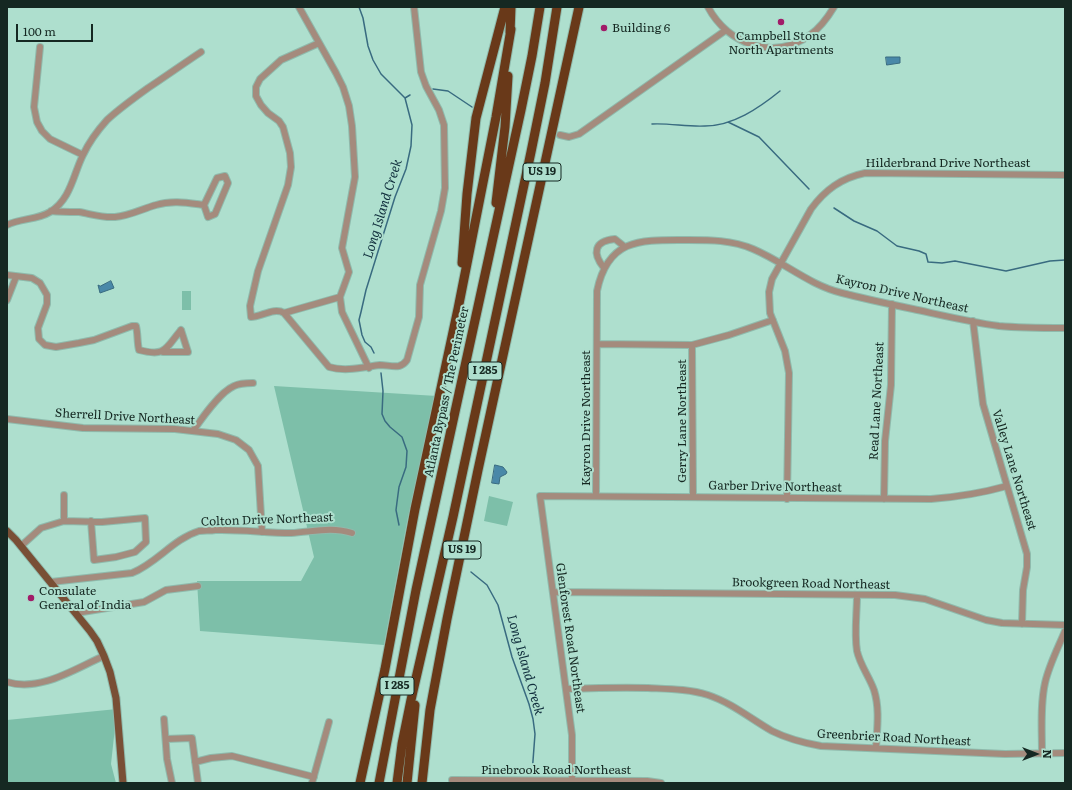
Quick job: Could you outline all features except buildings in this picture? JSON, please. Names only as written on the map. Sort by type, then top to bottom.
[{"type":"highway","points":[[458,308],[467,194],[476,118],[505,7]]},
{"type":"highway","points":[[492,244],[506,106],[511,7]]},
{"type":"highway","name":"Atlanta Bypass / The Perimeter","points":[[379,783],[416,590],[527,83],[540,7]]},
{"type":"highway","name":"I 285","points":[[397,783],[402,744],[411,700],[455,510],[531,152],[547,71],[557,7]]},
{"type":"highway","points":[[575,24],[576,7]]},
{"type":"highway","name":"US 19","points":[[422,783],[430,710],[478,470],[579,7]]},
{"type":"highway","points":[[360,783],[379,697],[415,509],[458,308],[496,117],[511,29]]},
{"type":"highway","points":[[408,783],[413,720],[423,648]]},
{"type":"highway","points":[[356,783],[364,746],[379,697]]},
{"type":"main road","points":[[7,531],[76,613],[97,641],[104,656],[110,672],[116,698],[124,783]]},
{"type":"street","points":[[299,7],[343,87],[352,126],[355,177],[342,248],[349,272],[340,297],[340,304],[342,312],[369,368]]},
{"type":"street","points":[[284,313],[329,368],[369,368],[380,365],[400,366],[407,360],[419,317],[420,285],[444,199],[445,188],[444,125],[439,110],[426,86],[421,72],[414,7]]},
{"type":"street","points":[[708,7],[726,30],[740,40],[756,46],[772,48],[789,45],[811,35],[822,24],[834,7]]},
{"type":"street","points":[[560,135],[569,137],[578,134],[726,30]]},
{"type":"street","points":[[319,43],[281,60],[260,79],[256,87],[256,96],[260,105],[279,121],[283,127],[290,153],[291,167],[288,185],[258,271],[250,317],[257,317],[277,311],[284,313],[340,297]]},
{"type":"street","points":[[40,47],[34,107],[37,122],[42,131],[50,139],[83,155]]},
{"type":"street","points":[[7,225],[51,212],[60,204],[67,196],[83,155],[99,130],[117,111],[201,52]]},
{"type":"street","name":"Hilderbrand Drive Northeast","points":[[788,498],[789,373],[785,351],[769,306],[769,292],[772,279],[780,263],[818,199],[835,184],[856,175],[874,173],[1065,174]]},
{"type":"street","points":[[225,176],[228,183],[215,214],[208,217],[204,205],[217,178],[225,176]]},
{"type":"street","points":[[51,212],[80,212],[100,217],[113,218],[127,215],[156,204],[167,202],[204,205]]},
{"type":"street","points":[[604,268],[598,260],[597,250],[599,246],[606,240],[615,240],[625,247]]},
{"type":"street","name":"Kayron Drive Northeast","points":[[596,496],[597,291],[599,278],[613,256],[625,247],[637,242],[649,240],[720,241],[751,248],[766,255],[808,280],[827,288],[973,322],[1020,327],[1065,328]]},
{"type":"street","points":[[7,275],[32,278],[40,283],[47,295],[47,304],[38,328],[39,339],[45,345],[56,346],[94,340],[132,326],[136,326],[137,342],[140,350],[154,353],[163,352]]},
{"type":"street","points":[[7,300],[16,276]]},
{"type":"street","name":"Read Lane Northeast","points":[[884,499],[885,441],[891,385],[892,304]]},
{"type":"street","points":[[597,344],[692,344],[728,335],[773,320]]},
{"type":"street","name":"Valley Lane Northeast","points":[[973,322],[983,404],[1026,554],[1022,624]]},
{"type":"street","name":"Gerry Lane Northeast","points":[[692,344],[693,497]]},
{"type":"street","points":[[193,431],[205,414],[233,386],[244,383],[253,383]]},
{"type":"street","name":"Sherrell Drive Northeast","points":[[7,419],[83,428],[175,428],[218,434],[236,440],[249,450],[258,466],[262,532]]},
{"type":"street","name":"Garber Drive Northeast","points":[[540,496],[884,499],[954,498],[1007,486]]},
{"type":"street","points":[[64,495],[64,521]]},
{"type":"street","name":"Glenforest Road Northeast","points":[[540,496],[572,735],[572,782]]},
{"type":"street","points":[[21,546],[41,528],[64,521],[102,522],[145,518],[146,542],[135,552],[116,558],[94,560],[91,522]]},
{"type":"street","name":"Colton Drive Northeast","points":[[51,582],[132,573],[142,568],[180,540],[200,531],[226,530],[292,533],[342,529],[352,533]]},
{"type":"street","points":[[76,613],[144,602],[166,590],[198,586]]},
{"type":"street","name":"Brookgreen Road Northeast","points":[[553,592],[895,595],[916,598],[986,620],[1022,624],[1065,625]]},
{"type":"street","points":[[857,595],[857,651],[861,664],[873,688],[877,704],[876,748]]},
{"type":"street","points":[[1042,754],[1043,697],[1045,684],[1049,670],[1065,632]]},
{"type":"street","points":[[7,682],[24,685],[44,682],[104,656]]},
{"type":"street","name":"Greenbrier Road Northeast","points":[[566,688],[620,687],[692,691],[725,702],[772,731],[796,741],[821,746],[1005,754],[1065,753]]},
{"type":"street","points":[[164,719],[167,759],[172,783]]},
{"type":"street","points":[[195,762],[211,758],[232,756],[313,780],[329,722]]},
{"type":"street","points":[[166,739],[192,738],[198,783]]},
{"type":"street","name":"Pinebrook Road Northeast","points":[[452,780],[572,782],[647,781],[661,783]]},
{"type":"green space","points":[[182,291],[191,291],[191,310],[182,310]]},
{"type":"green space","points":[[274,386],[437,396],[408,517],[384,645],[200,631],[197,581],[301,581],[314,557]]},
{"type":"green space","points":[[489,496],[513,502],[507,526],[484,521]]},
{"type":"green space","points":[[117,709],[111,764],[116,783],[7,783],[7,720]]},
{"type":"water","points":[[886,57],[900,57],[900,63],[887,65]]},
{"type":"water","points":[[111,281],[114,288],[100,293],[98,285],[100,286]]},
{"type":"water","points":[[495,465],[503,467],[507,472],[500,477],[499,484],[492,483]]},
{"type":"waterway","name":"Long Island Creek","points":[[359,7],[363,18],[368,46],[373,60],[381,74],[405,98],[412,125],[411,146],[406,169],[395,197],[366,290],[359,320],[365,342],[371,347],[374,353]]},
{"type":"waterway","points":[[433,89],[448,91],[472,107]]},
{"type":"waterway","points":[[652,124],[698,126],[726,123],[754,110],[780,91]]},
{"type":"waterway","name":"Long Island Creek","points":[[405,98],[410,95]]},
{"type":"waterway","points":[[728,122],[759,137],[809,189]]},
{"type":"waterway","points":[[834,208],[854,221],[877,231],[897,246],[926,254],[928,262],[942,263],[955,261],[1006,271],[1050,261],[1065,260]]},
{"type":"waterway","name":"Long Island Creek","points":[[381,373],[383,391],[382,414],[390,427],[402,437],[407,451],[406,467],[399,487],[396,510],[399,525]]},
{"type":"waterway","name":"Long Island Creek","points":[[471,572],[487,585],[498,605],[512,657],[529,704],[535,734],[532,774]]},
{"type":"place","name":"Campbell Stone North Apartments","points":[[781,22]]},
{"type":"place","name":"Building 6","points":[[604,28]]},
{"type":"place","name":"Consulate General of India","points":[[31,598]]}]
